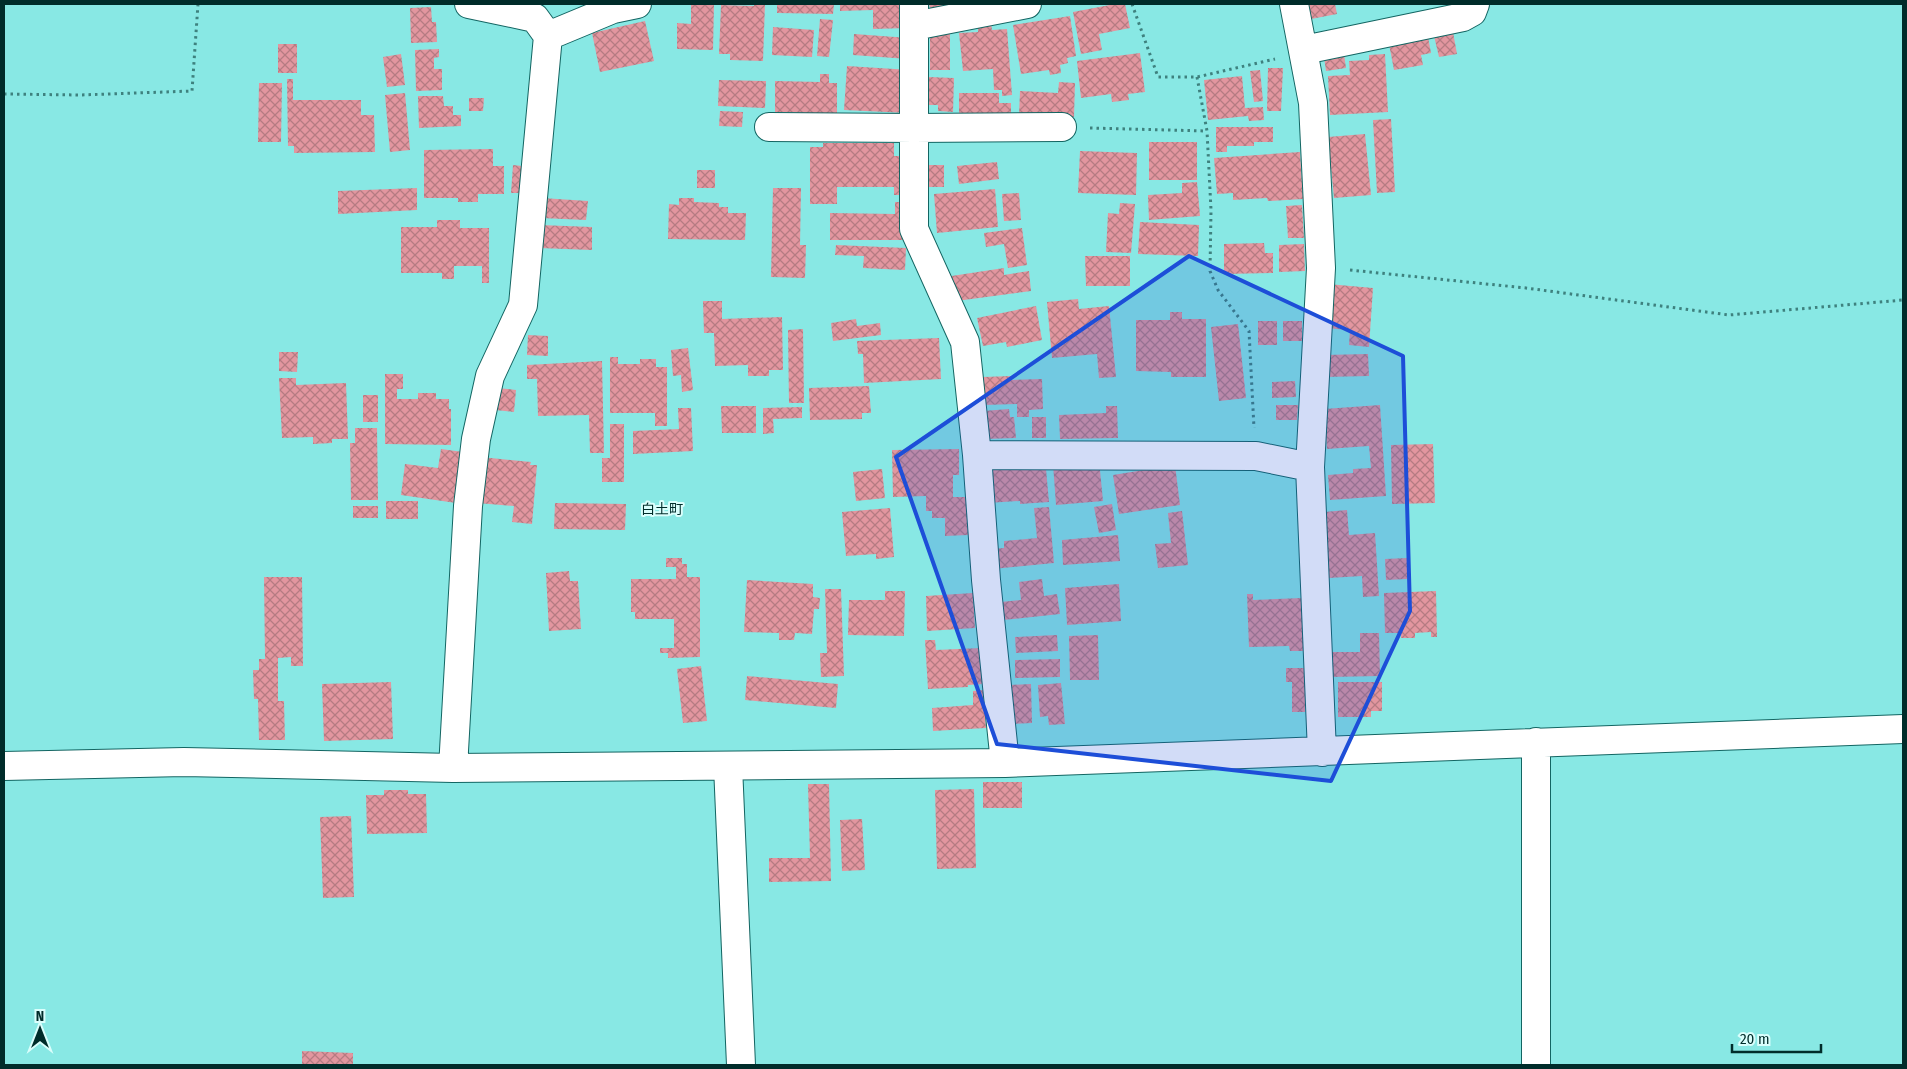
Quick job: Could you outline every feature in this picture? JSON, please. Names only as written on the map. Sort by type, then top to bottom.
[{"type":"street","points":[[453,768],[468,506],[476,439],[490,376],[522,305],[548,36],[535,18],[469,4]]},
{"type":"street","points":[[548,36],[613,9],[637,4]]},
{"type":"street","points":[[1005,763],[986,580],[977,455],[965,342],[914,229],[914,15],[1026,4]]},
{"type":"street","points":[[1294,4],[1304,50],[1312,103],[1321,268],[1310,467],[1322,752]]},
{"type":"street","points":[[1304,50],[1463,17],[1472,12],[1475,4]]},
{"type":"street","points":[[769,127],[1062,127]]},
{"type":"street","points":[[977,455],[1256,456],[1310,467]]},
{"type":"street","points":[[4,766],[184,762],[453,768],[1005,763],[1903,729]]},
{"type":"street","points":[[1536,742],[1536,1065]]},
{"type":"street","points":[[728,766],[741,1065]]},
{"type":"path","points":[[4,94],[80,96],[192,90],[198,4]]},
{"type":"path","points":[[1132,4],[1158,77],[1197,77],[1226,69],[1266,62],[1304,50]]},
{"type":"path","points":[[1197,77],[1207,131],[1211,210],[1210,271],[1218,290],[1249,331],[1256,456]]},
{"type":"path","points":[[1062,127],[1207,131]]},
{"type":"path","points":[[1321,268],[1526,288],[1729,315],[1903,300]]},
{"type":"highlighted area","points":[[1189,256],[1403,356],[1410,611],[1331,781],[997,744],[896,457]]},
{"type":"building","points":[[691,4],[714,4],[713,50],[677,49],[677,23],[691,24]]},
{"type":"building","points":[[754,4],[765,4],[763,61],[730,60],[730,54],[719,54],[721,5],[754,6]]},
{"type":"building","points":[[777,4],[834,4],[833,14],[777,13]]},
{"type":"building","points":[[840,4],[909,4],[909,28],[873,29],[873,10],[840,11]]},
{"type":"building","points":[[929,4],[973,4],[973,5],[930,8]]},
{"type":"building","points":[[1115,4],[1125,4],[1130,28],[1099,34],[1102,50],[1081,54],[1073,12]]},
{"type":"building","points":[[1303,4],[1335,4],[1337,14],[1306,20]]},
{"type":"building","points":[[431,7],[432,22],[436,22],[437,42],[411,43],[410,8]]},
{"type":"building","points":[[1070,16],[1076,56],[1067,58],[1068,63],[1060,65],[1061,73],[1050,75],[1049,70],[1021,74],[1013,25]]},
{"type":"building","points":[[820,19],[833,20],[829,57],[817,56]]},
{"type":"building","points":[[645,21],[654,61],[600,72],[592,33]]},
{"type":"building","points":[[991,23],[992,30],[1007,29],[1012,95],[1002,96],[1002,90],[994,90],[993,69],[963,71],[959,33],[978,32],[978,24]]},
{"type":"building","points":[[930,26],[950,26],[950,70],[930,70]]},
{"type":"building","points":[[773,27],[814,30],[812,57],[772,55]]},
{"type":"building","points":[[1453,32],[1457,54],[1439,57],[1434,36]]},
{"type":"building","points":[[854,34],[909,38],[908,59],[853,55]]},
{"type":"building","points":[[1428,37],[1431,53],[1421,55],[1423,65],[1394,70],[1389,44]]},
{"type":"building","points":[[278,44],[297,44],[297,73],[278,73]]},
{"type":"building","points":[[439,49],[439,57],[434,58],[434,69],[442,69],[442,90],[416,91],[415,50]]},
{"type":"building","points":[[1140,53],[1145,92],[1128,94],[1129,100],[1112,102],[1111,94],[1081,98],[1077,61]]},
{"type":"building","points":[[401,54],[405,85],[387,87],[383,57]]},
{"type":"building","points":[[1344,54],[1346,68],[1326,71],[1324,57]]},
{"type":"building","points":[[1385,54],[1388,112],[1330,115],[1328,76],[1350,75],[1349,61],[1369,60],[1369,55]]},
{"type":"building","points":[[847,66],[910,70],[907,113],[844,110]]},
{"type":"building","points":[[1268,68],[1283,68],[1281,111],[1267,111]]},
{"type":"building","points":[[1260,70],[1263,101],[1254,102],[1250,71]]},
{"type":"building","points":[[820,74],[829,74],[829,83],[837,83],[837,114],[775,112],[775,81],[820,82]]},
{"type":"building","points":[[1242,76],[1245,108],[1263,107],[1264,120],[1249,121],[1248,116],[1208,120],[1204,80]]},
{"type":"building","points":[[929,77],[954,78],[953,112],[938,111],[938,105],[929,105]]},
{"type":"building","points":[[287,79],[293,79],[293,100],[361,100],[361,115],[374,115],[375,152],[294,153],[294,146],[288,146]]},
{"type":"building","points":[[719,80],[766,81],[765,108],[718,106]]},
{"type":"building","points":[[1059,82],[1075,83],[1074,117],[1019,115],[1020,91],[1058,93]]},
{"type":"building","points":[[259,83],[282,83],[281,142],[258,142]]},
{"type":"building","points":[[405,93],[410,150],[390,152],[385,95]]},
{"type":"building","points":[[959,93],[999,93],[999,103],[1011,103],[1011,113],[959,113]]},
{"type":"building","points":[[418,96],[443,96],[444,106],[453,106],[453,115],[461,115],[461,126],[419,128]]},
{"type":"building","points":[[469,98],[484,98],[483,111],[469,111]]},
{"type":"building","points":[[720,111],[743,112],[742,127],[719,126]]},
{"type":"building","points":[[1391,119],[1395,192],[1377,193],[1373,120]]},
{"type":"building","points":[[1216,127],[1273,127],[1273,142],[1254,142],[1254,146],[1227,146],[1227,152],[1216,152]]},
{"type":"building","points":[[1365,134],[1371,195],[1334,198],[1328,137]]},
{"type":"building","points":[[1149,142],[1197,142],[1197,180],[1149,180]]},
{"type":"building","points":[[823,143],[894,143],[894,156],[906,156],[906,195],[894,195],[894,187],[837,187],[837,204],[810,204],[810,147],[823,147]]},
{"type":"building","points":[[493,149],[493,166],[504,166],[504,194],[478,194],[478,202],[458,202],[458,198],[424,198],[424,150]]},
{"type":"building","points":[[1080,151],[1137,153],[1136,195],[1078,193]]},
{"type":"building","points":[[1300,152],[1303,199],[1268,201],[1267,198],[1233,200],[1233,193],[1217,194],[1214,158]]},
{"type":"building","points":[[997,162],[999,179],[959,184],[957,166]]},
{"type":"building","points":[[513,165],[522,166],[521,193],[511,193]]},
{"type":"building","points":[[928,165],[944,165],[944,187],[928,187]]},
{"type":"building","points":[[697,170],[715,170],[715,188],[697,188]]},
{"type":"building","points":[[1197,182],[1200,216],[1149,220],[1148,195],[1182,193],[1182,183]]},
{"type":"building","points":[[417,188],[417,210],[338,214],[338,191]]},
{"type":"building","points":[[773,188],[801,188],[800,245],[806,245],[805,278],[771,277]]},
{"type":"building","points":[[995,189],[998,227],[937,233],[934,194]]},
{"type":"building","points":[[1019,193],[1021,220],[1004,221],[1002,194]]},
{"type":"building","points":[[542,198],[588,201],[586,220],[541,218]]},
{"type":"building","points":[[679,198],[694,198],[694,202],[719,203],[719,207],[728,207],[728,213],[746,213],[745,240],[668,239],[669,204],[679,205]]},
{"type":"building","points":[[895,202],[906,202],[906,240],[830,240],[830,213],[895,214]]},
{"type":"building","points":[[1120,203],[1135,204],[1131,253],[1106,252],[1108,213],[1119,214]]},
{"type":"building","points":[[1302,205],[1304,238],[1288,238],[1286,206]]},
{"type":"building","points":[[437,220],[460,220],[460,228],[489,228],[489,283],[482,283],[482,266],[454,266],[454,279],[442,279],[442,273],[401,273],[401,227],[437,227]]},
{"type":"building","points":[[1140,222],[1199,225],[1198,256],[1138,254]]},
{"type":"building","points":[[540,225],[592,227],[592,250],[539,248]]},
{"type":"building","points":[[1022,228],[1027,265],[1008,268],[1004,244],[986,247],[984,233]]},
{"type":"building","points":[[1264,243],[1265,253],[1273,253],[1273,273],[1224,274],[1224,244]]},
{"type":"building","points":[[1304,244],[1305,271],[1279,272],[1279,245]]},
{"type":"building","points":[[836,245],[906,248],[905,270],[863,268],[864,256],[835,255]]},
{"type":"building","points":[[1085,256],[1130,256],[1130,286],[1086,286]]},
{"type":"building","points":[[1004,268],[1004,275],[1029,271],[1031,291],[949,302],[945,277]]},
{"type":"building","points":[[1328,284],[1373,288],[1369,347],[1349,345],[1350,330],[1324,328]]},
{"type":"building","points":[[1078,299],[1079,309],[1109,306],[1116,377],[1099,378],[1097,354],[1052,358],[1047,302]]},
{"type":"building","points":[[703,301],[722,301],[722,319],[782,317],[783,370],[769,370],[769,376],[748,376],[748,365],[715,366],[714,333],[704,333]]},
{"type":"building","points":[[1036,306],[1042,340],[1007,347],[1006,342],[983,346],[977,318]]},
{"type":"building","points":[[1170,312],[1182,312],[1182,319],[1206,319],[1206,377],[1171,377],[1171,372],[1136,371],[1136,320],[1170,320]]},
{"type":"building","points":[[856,319],[857,326],[880,323],[881,335],[833,341],[831,323]]},
{"type":"building","points":[[1258,321],[1277,321],[1277,345],[1258,345]]},
{"type":"building","points":[[1283,321],[1302,321],[1302,341],[1283,341]]},
{"type":"building","points":[[1238,324],[1246,398],[1219,401],[1211,327]]},
{"type":"building","points":[[803,329],[804,403],[789,403],[788,330]]},
{"type":"building","points":[[528,335],[548,336],[548,356],[527,355]]},
{"type":"building","points":[[939,338],[941,379],[864,383],[863,354],[858,354],[857,341]]},
{"type":"building","points":[[688,348],[693,390],[682,392],[681,375],[673,376],[671,350]]},
{"type":"building","points":[[279,352],[298,352],[297,372],[279,371]]},
{"type":"building","points":[[1368,354],[1369,376],[1325,377],[1324,355]]},
{"type":"building","points":[[610,357],[618,357],[618,364],[640,364],[640,359],[656,359],[656,367],[667,367],[667,426],[655,426],[655,413],[610,413]]},
{"type":"building","points":[[602,361],[604,453],[590,453],[589,415],[538,416],[537,379],[527,379],[527,365]]},
{"type":"building","points":[[385,374],[403,374],[403,389],[397,389],[397,399],[418,399],[418,393],[436,393],[436,399],[449,399],[449,409],[451,409],[451,445],[385,444]]},
{"type":"building","points":[[1011,376],[1011,380],[1042,379],[1043,409],[1029,410],[1029,417],[1017,417],[1017,404],[984,405],[983,377]]},
{"type":"building","points":[[279,378],[296,378],[296,385],[346,383],[348,439],[332,439],[332,443],[313,444],[313,437],[282,438]]},
{"type":"building","points":[[1295,381],[1296,397],[1272,398],[1272,382]]},
{"type":"building","points":[[869,386],[871,413],[862,413],[862,419],[810,420],[809,388]]},
{"type":"building","points":[[498,388],[516,390],[514,412],[495,410]]},
{"type":"building","points":[[363,395],[378,395],[378,422],[363,422]]},
{"type":"building","points":[[1276,405],[1298,405],[1297,420],[1276,420]]},
{"type":"building","points":[[1380,405],[1386,496],[1330,500],[1328,475],[1353,473],[1353,469],[1371,468],[1369,446],[1327,449],[1324,409]]},
{"type":"building","points":[[721,406],[756,406],[756,433],[722,433]]},
{"type":"building","points":[[1106,406],[1117,406],[1118,438],[1060,439],[1059,415],[1106,413]]},
{"type":"building","points":[[802,407],[802,418],[773,419],[774,433],[763,434],[763,408]]},
{"type":"building","points":[[678,408],[691,408],[693,451],[633,454],[633,431],[679,429]]},
{"type":"building","points":[[1009,409],[1010,417],[1014,417],[1016,438],[985,439],[983,411]]},
{"type":"building","points":[[1032,417],[1046,417],[1046,438],[1032,438]]},
{"type":"building","points":[[610,424],[624,424],[624,482],[602,482],[602,458],[610,458]]},
{"type":"building","points":[[355,428],[377,428],[378,500],[351,500],[350,443],[355,443]]},
{"type":"building","points":[[1433,444],[1435,503],[1392,504],[1391,445]]},
{"type":"building","points":[[441,449],[463,452],[456,503],[401,495],[405,464],[438,468]]},
{"type":"building","points":[[959,449],[959,475],[953,475],[953,497],[967,497],[968,535],[945,536],[945,518],[932,518],[932,511],[926,511],[926,496],[893,497],[892,450]]},
{"type":"building","points":[[481,457],[531,462],[530,465],[537,465],[532,524],[512,522],[514,506],[477,503]]},
{"type":"building","points":[[1045,458],[1049,502],[1020,504],[1020,501],[987,503],[984,462]]},
{"type":"building","points":[[1099,460],[1103,501],[1056,505],[1053,464]]},
{"type":"building","points":[[1175,465],[1180,505],[1119,514],[1113,475]]},
{"type":"building","points":[[882,469],[885,498],[856,501],[853,472]]},
{"type":"building","points":[[386,501],[418,501],[418,519],[386,519]]},
{"type":"building","points":[[555,503],[626,504],[625,530],[554,529]]},
{"type":"building","points":[[1112,504],[1116,530],[1099,533],[1094,507]]},
{"type":"building","points":[[353,506],[378,506],[378,518],[353,518]]},
{"type":"building","points":[[1049,507],[1054,563],[993,569],[991,549],[1004,548],[1004,541],[1037,538],[1034,508]]},
{"type":"building","points":[[890,508],[894,557],[876,559],[876,554],[846,556],[842,512]]},
{"type":"building","points":[[1347,510],[1349,535],[1375,533],[1379,596],[1363,597],[1362,576],[1329,578],[1324,512]]},
{"type":"building","points":[[1182,511],[1188,565],[1158,568],[1155,544],[1171,543],[1168,513]]},
{"type":"building","points":[[1118,535],[1120,561],[1063,565],[1062,540]]},
{"type":"building","points":[[666,558],[682,558],[682,564],[687,564],[687,577],[700,577],[700,657],[668,658],[668,653],[660,653],[660,648],[674,648],[674,619],[635,619],[635,612],[631,612],[631,579],[676,579],[676,567],[666,567]]},
{"type":"building","points":[[1407,558],[1407,579],[1386,580],[1385,559]]},
{"type":"building","points":[[569,571],[570,581],[578,581],[581,629],[549,631],[546,573]]},
{"type":"building","points":[[264,577],[302,577],[303,666],[291,666],[291,657],[278,658],[278,701],[284,701],[285,740],[259,740],[258,699],[254,699],[253,670],[259,670],[259,659],[265,659]]},
{"type":"building","points":[[1042,579],[1044,596],[1057,594],[1060,614],[1003,620],[1001,602],[1021,600],[1019,582]]},
{"type":"building","points":[[747,580],[813,584],[813,597],[820,598],[819,609],[814,609],[812,634],[795,633],[794,640],[779,640],[779,633],[744,632]]},
{"type":"building","points":[[1119,584],[1121,621],[1067,625],[1065,588]]},
{"type":"building","points":[[825,589],[841,589],[844,676],[821,677],[820,653],[827,653]]},
{"type":"building","points":[[885,591],[905,591],[904,636],[848,635],[849,600],[885,600]]},
{"type":"building","points":[[1436,591],[1437,637],[1431,637],[1431,632],[1415,633],[1415,638],[1401,638],[1401,633],[1385,633],[1384,593]]},
{"type":"building","points":[[973,593],[975,628],[927,631],[926,596]]},
{"type":"building","points":[[1247,594],[1253,594],[1253,600],[1302,598],[1304,651],[1290,651],[1289,646],[1249,647]]},
{"type":"building","points":[[1360,633],[1379,633],[1380,676],[1330,677],[1329,652],[1360,652]]},
{"type":"building","points":[[1057,635],[1058,651],[1016,653],[1015,637]]},
{"type":"building","points":[[1098,635],[1099,680],[1070,680],[1069,636]]},
{"type":"building","points":[[925,640],[935,640],[936,650],[981,648],[983,684],[968,685],[968,687],[928,689]]},
{"type":"building","points":[[1060,659],[1060,677],[1015,678],[1015,660]]},
{"type":"building","points":[[701,666],[707,721],[683,723],[677,669]]},
{"type":"building","points":[[1286,668],[1305,668],[1305,712],[1292,712],[1292,682],[1286,682]]},
{"type":"building","points":[[747,676],[838,684],[836,708],[745,700]]},
{"type":"building","points":[[391,682],[393,739],[324,741],[322,684]]},
{"type":"building","points":[[1338,682],[1382,682],[1382,711],[1371,711],[1371,717],[1338,717]]},
{"type":"building","points":[[1061,683],[1065,724],[1049,725],[1048,716],[1040,717],[1038,685]]},
{"type":"building","points":[[1031,684],[1032,723],[1011,724],[1010,685]]},
{"type":"building","points":[[983,690],[986,728],[933,731],[932,708],[973,705],[973,691]]},
{"type":"building","points":[[983,782],[1022,782],[1022,808],[983,808]]},
{"type":"building","points":[[808,784],[829,784],[831,881],[769,882],[769,858],[810,858]]},
{"type":"building","points":[[974,789],[976,868],[937,869],[935,790]]},
{"type":"building","points":[[384,790],[408,790],[408,794],[426,794],[427,833],[367,834],[366,795],[384,795]]},
{"type":"building","points":[[351,816],[354,897],[323,898],[320,817]]},
{"type":"building","points":[[862,819],[865,870],[842,871],[840,820]]},
{"type":"building","points":[[302,1051],[353,1053],[353,1065],[302,1065]]},
{"type":"district","name":"白土町","points":[[662,509]]}]
